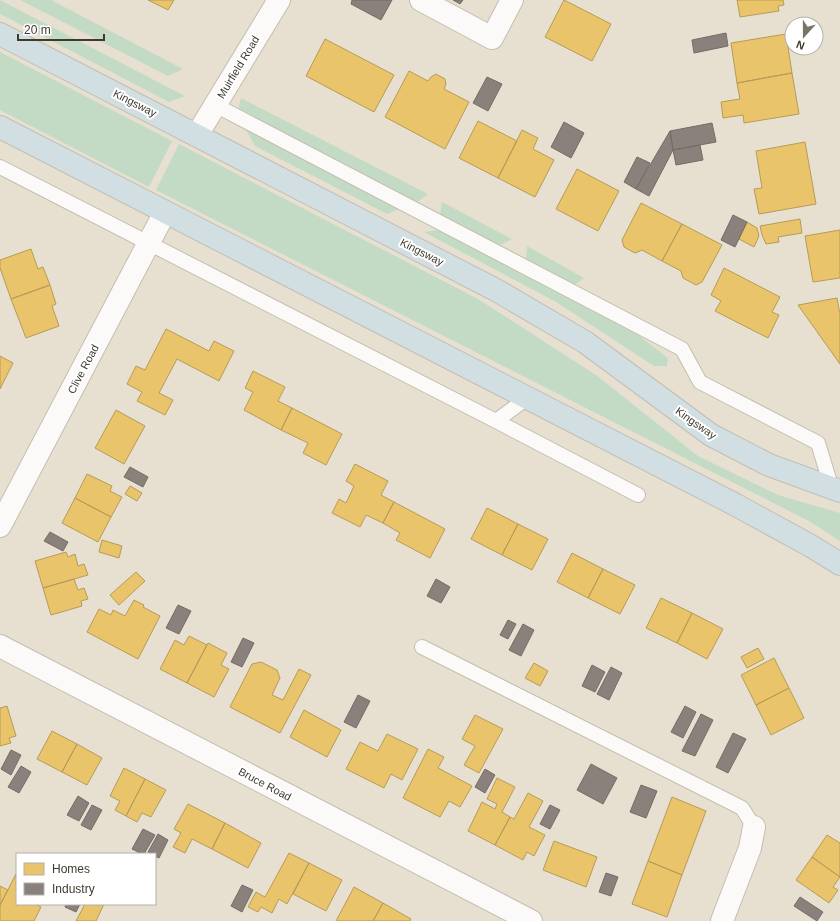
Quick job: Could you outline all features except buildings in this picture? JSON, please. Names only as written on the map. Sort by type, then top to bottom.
[{"type":"highway","name":"Kingsway","points":[[0,34],[496,290],[585,342],[711,435],[769,465],[836,490]]},
{"type":"highway","points":[[0,127],[736,505],[811,546],[840,564]]},
{"type":"street","name":"Muirfield Road","points":[[197,135],[279,0]]},
{"type":"street","points":[[421,0],[492,38],[512,0]]},
{"type":"street","name":"Clive Road","points":[[0,526],[165,212]]},
{"type":"street","name":"Bruce Road","points":[[0,646],[531,921]]},
{"type":"street","points":[[722,921],[750,848],[754,827]]},
{"type":"lane","name":"Kingsway","points":[[215,105],[682,349],[700,382],[818,443],[836,490]]},
{"type":"lane","points":[[0,167],[638,495]]},
{"type":"lane","points":[[496,421],[527,398]]},
{"type":"lane","points":[[422,647],[742,808],[754,827]]},
{"type":"green space","points":[[0,0],[185,96],[169,102],[0,14]]},
{"type":"green space","points":[[20,0],[51,0],[183,69],[168,76]]},
{"type":"green space","points":[[0,52],[172,141],[149,187],[0,110]]},
{"type":"green space","points":[[241,98],[428,194],[416,203],[238,110]]},
{"type":"green space","points":[[245,128],[400,209],[387,214],[255,146]]},
{"type":"green space","points":[[179,144],[478,299],[596,375],[698,456],[778,495],[840,513],[840,541],[809,521],[156,190]]},
{"type":"green space","points":[[442,202],[512,239],[498,246],[440,215]]},
{"type":"green space","points":[[440,230],[633,331],[668,358],[667,366],[654,366],[556,302],[424,232]]},
{"type":"green space","points":[[527,246],[584,278],[575,285],[526,260]]}]
